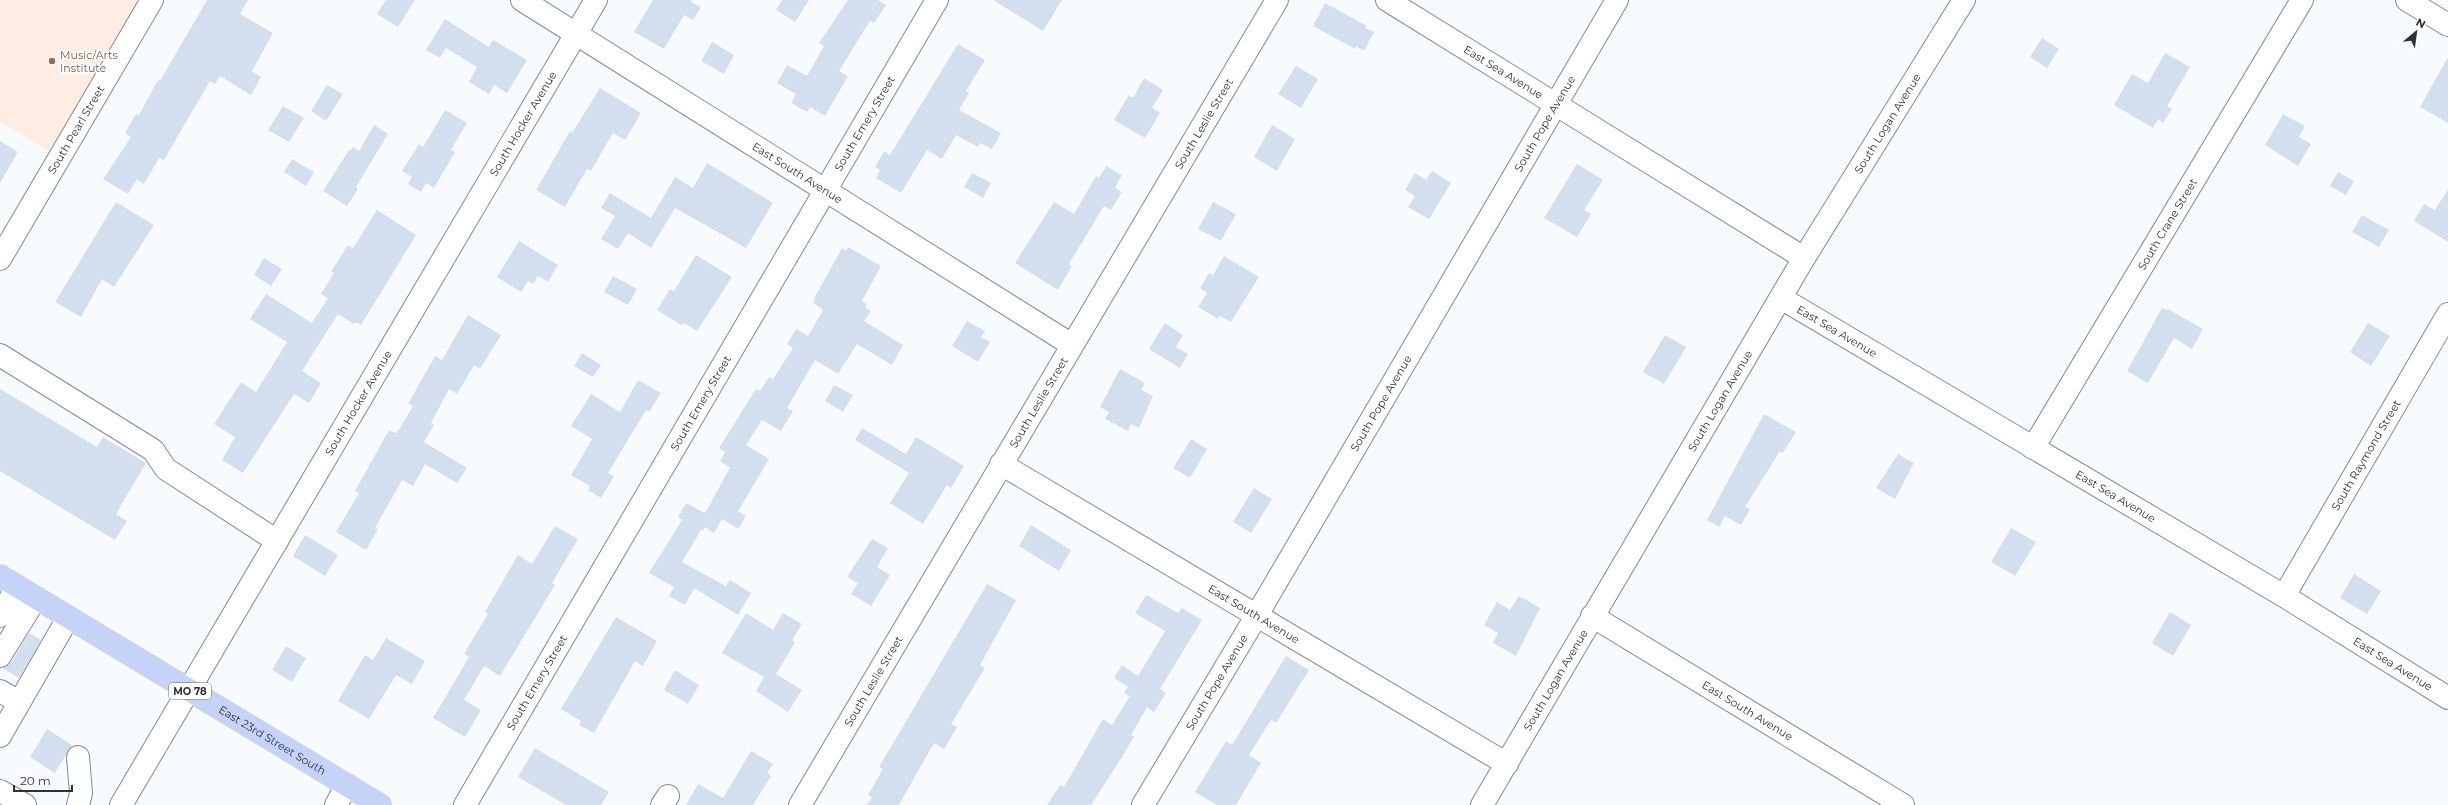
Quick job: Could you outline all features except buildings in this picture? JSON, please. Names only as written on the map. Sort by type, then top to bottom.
[{"type":"main road","name":"East 23rd Street South","points":[[8,582],[380,805]]},
{"type":"street","name":"South Pearl Street","points":[[0,259],[152,0]]},
{"type":"street","name":"East South Avenue","points":[[522,0],[576,32],[1072,345]]},
{"type":"street","name":"South Hocker Avenue","points":[[121,805],[596,0]]},
{"type":"street","name":"South Emery Street","points":[[465,805],[937,0]]},
{"type":"street","name":"South Leslie Street","points":[[800,805],[1277,0]]},
{"type":"street","name":"East Sea Avenue","points":[[1387,0],[1804,258]]},
{"type":"street","name":"South Pope Avenue","points":[[1143,805],[1257,615],[1617,0]]},
{"type":"street","name":"South Logan Avenue","points":[[1482,805],[1804,258],[1964,0]]},
{"type":"street","name":"South Crane Street","points":[[2033,448],[2302,0]]},
{"type":"street","points":[[2407,0],[2448,25]]},
{"type":"street","name":"East Sea Avenue","points":[[1781,298],[2284,596],[2448,698]]},
{"type":"street","name":"South Raymond Street","points":[[2284,596],[2448,314]]},
{"type":"street","points":[[0,355],[153,450],[166,469],[277,541]]},
{"type":"street","name":"East South Avenue","points":[[1001,464],[1507,764]]},
{"type":"street","points":[[0,616],[8,582]]},
{"type":"street","points":[[0,656],[36,598]]},
{"type":"street","name":"East South Avenue","points":[[1592,616],[1903,805]]},
{"type":"street","points":[[0,736],[68,618]]},
{"type":"street","points":[[0,691],[19,702]]},
{"type":"street","points":[[78,757],[81,793],[78,805]]},
{"type":"street","points":[[336,805],[347,785]]},
{"type":"street","points":[[0,791],[26,805]]},
{"type":"shaded area","name":"Music/Arts Institute","points":[[0,0],[141,0],[50,152],[0,122]]},
{"type":"place","name":"Music/Arts Institute","points":[[52,61]]}]
